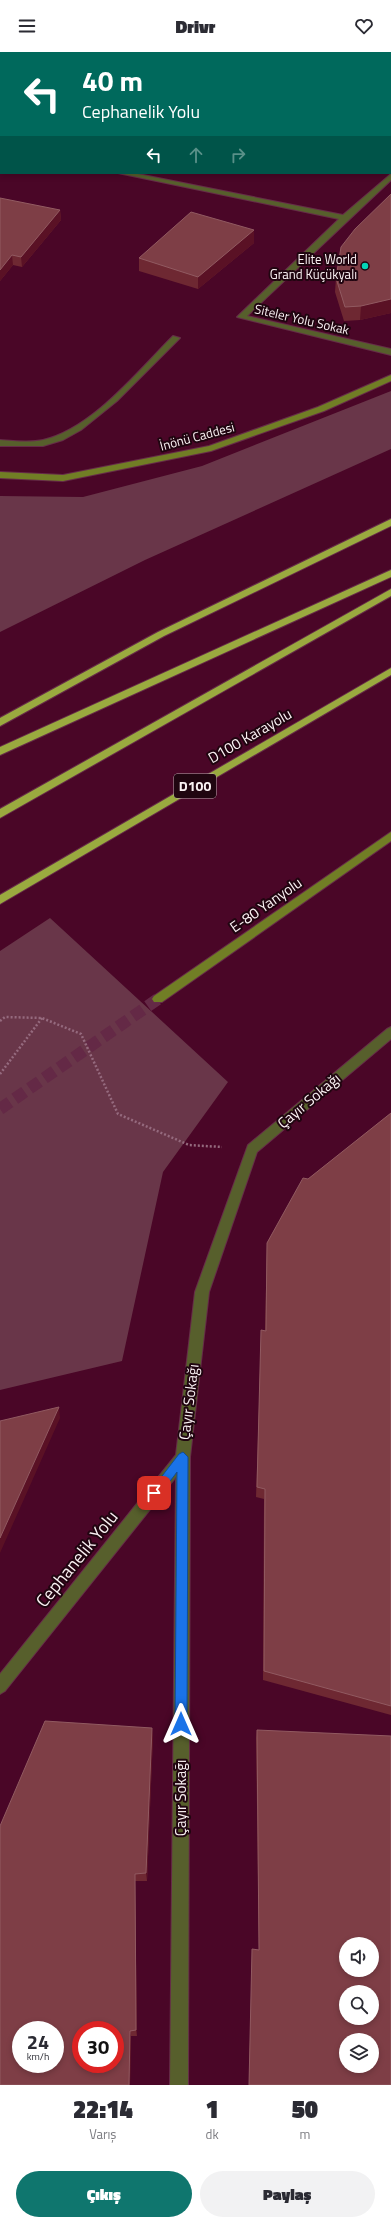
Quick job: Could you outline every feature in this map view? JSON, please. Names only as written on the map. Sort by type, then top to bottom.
[{"type":"highway","points":[[0,722],[161,634],[391,522]]},
{"type":"highway","points":[[0,751],[391,573]]},
{"type":"highway","points":[[0,814],[391,592]]},
{"type":"highway","name":"D100 Karayolu","points":[[0,900],[391,671]]},
{"type":"street","points":[[127,174],[345,218],[391,176]]},
{"type":"street","name":"Siteler Yolu Sokak","points":[[345,218],[241,317],[391,352]]},
{"type":"street","points":[[0,443],[43,443],[71,433],[102,409],[176,338]]},
{"type":"street","name":"İnönü Caddesi","points":[[0,475],[64,478],[211,448],[321,408],[391,378]]},
{"type":"street","name":"E-80 Yanyolu","points":[[158,999],[391,836]]},
{"type":"street","name":"Çayır Sokağı","points":[[179,2085],[183,1457],[202,1292],[252,1149],[391,1032]]},
{"type":"street","name":"Cephanelik Yolu","points":[[0,1686],[183,1457]]},
{"type":"path","points":[[0,1021],[5,1017],[42,1018],[81,1034],[118,1114],[189,1144],[252,1149]]},
{"type":"path","points":[[0,1074],[42,1018]]},
{"type":"shaded area","points":[[391,391],[391,449],[145,560],[0,632],[0,496],[83,497],[202,466]]},
{"type":"shaded area","points":[[50,918],[228,1082],[163,1172],[122,1361],[0,1390],[0,951]]},
{"type":"building","name":"Elite World Grand Küçükyalı","points":[[391,194],[391,299],[361,306],[345,307],[336,278],[341,247],[355,229]]},
{"type":"building","points":[[0,198],[60,210],[21,257],[12,255],[0,270]]},
{"type":"building","points":[[191,212],[254,230],[198,277],[139,258]]},
{"type":"building","points":[[391,1113],[391,1706],[264,1671],[265,1489],[257,1487],[261,1330],[266,1331],[267,1243],[303,1178],[308,1179]]},
{"type":"building","points":[[59,1407],[0,1538],[0,1421]]},
{"type":"building","points":[[45,1721],[152,1728],[146,1873],[135,1874],[136,2030],[130,2031],[129,2085],[0,2085],[0,1826]]},
{"type":"building","points":[[257,1730],[391,1736],[391,2085],[249,2085],[252,1949],[259,1950]]},
{"type":"tunnel","points":[[0,1109],[158,999]]},
{"type":"place","name":"Elite World Grand Küçükyalı","points":[[365,266]]},
{"type":"route","points":[[154,1493],[183,1457],[181,1724]]}]
